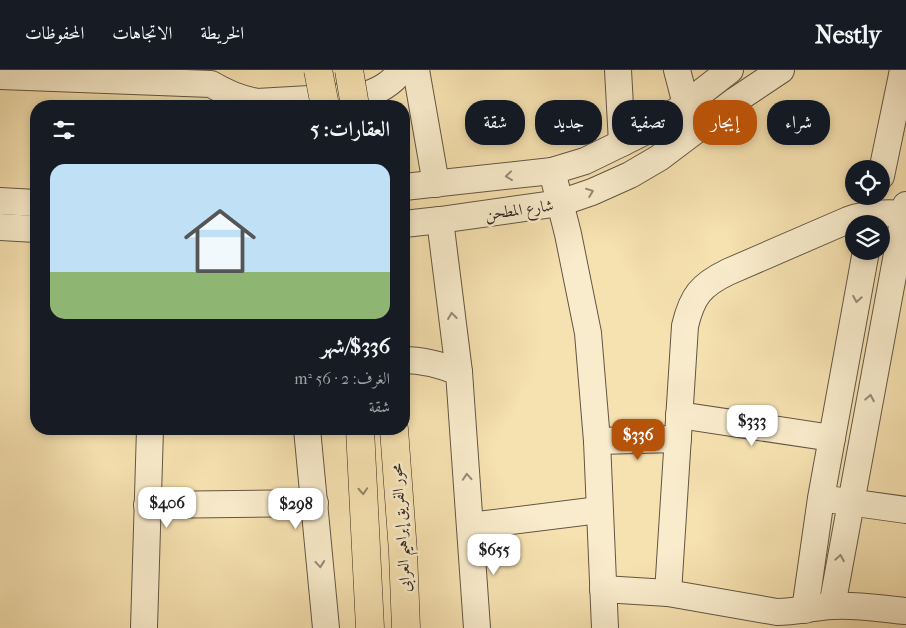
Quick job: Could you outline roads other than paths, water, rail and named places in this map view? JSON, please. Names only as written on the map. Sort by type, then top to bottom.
[{"type":"main road","points":[[318,70],[324,100]]},
{"type":"main road","points":[[349,70],[354,100]]},
{"type":"main road","name":"محور الفريق إبراهيم العرابى","points":[[360,436],[370,628]]},
{"type":"main road","name":"محور الفريق إبراهيم العرابى","points":[[394,437],[403,552],[406,628]]},
{"type":"street","points":[[292,100],[362,96],[384,88],[402,70]]},
{"type":"street","points":[[416,70],[436,184]]},
{"type":"street","points":[[618,70],[620,100]]},
{"type":"street","points":[[677,70],[693,131]]},
{"type":"street","name":"شارع المطحن","points":[[685,105],[730,70]]},
{"type":"street","name":"شارع المطحن","points":[[736,100],[781,70]]},
{"type":"street","points":[[0,76],[80,74],[212,87],[245,100]]},
{"type":"street","points":[[885,160],[904,77]]},
{"type":"street","name":"شارع المطحن","points":[[410,223],[560,203],[592,192],[630,175],[659,158],[693,131]]},
{"type":"street","name":"شارع المطحن","points":[[410,186],[552,171],[585,161],[618,145]]},
{"type":"street","points":[[552,171],[588,333],[597,441],[605,628]]},
{"type":"street","points":[[0,201],[30,203]]},
{"type":"street","points":[[668,592],[685,326],[689,308],[698,292],[712,280],[728,272],[848,220],[874,211],[889,213],[905,210],[832,606]]},
{"type":"street","points":[[440,220],[459,372],[477,628]]},
{"type":"street","points":[[0,226],[30,229]]},
{"type":"street","points":[[805,610],[820,498],[864,260]]},
{"type":"street","points":[[410,361],[427,362],[459,372]]},
{"type":"street","points":[[597,441],[678,427],[832,438]]},
{"type":"street","points":[[144,628],[150,435]]},
{"type":"street","points":[[308,435],[326,628]]},
{"type":"street","points":[[820,498],[906,510]]},
{"type":"street","points":[[147,505],[314,503]]},
{"type":"street","points":[[470,526],[599,510]]},
{"type":"street","points":[[603,589],[668,592],[777,612],[832,606],[862,606],[906,611]]}]
